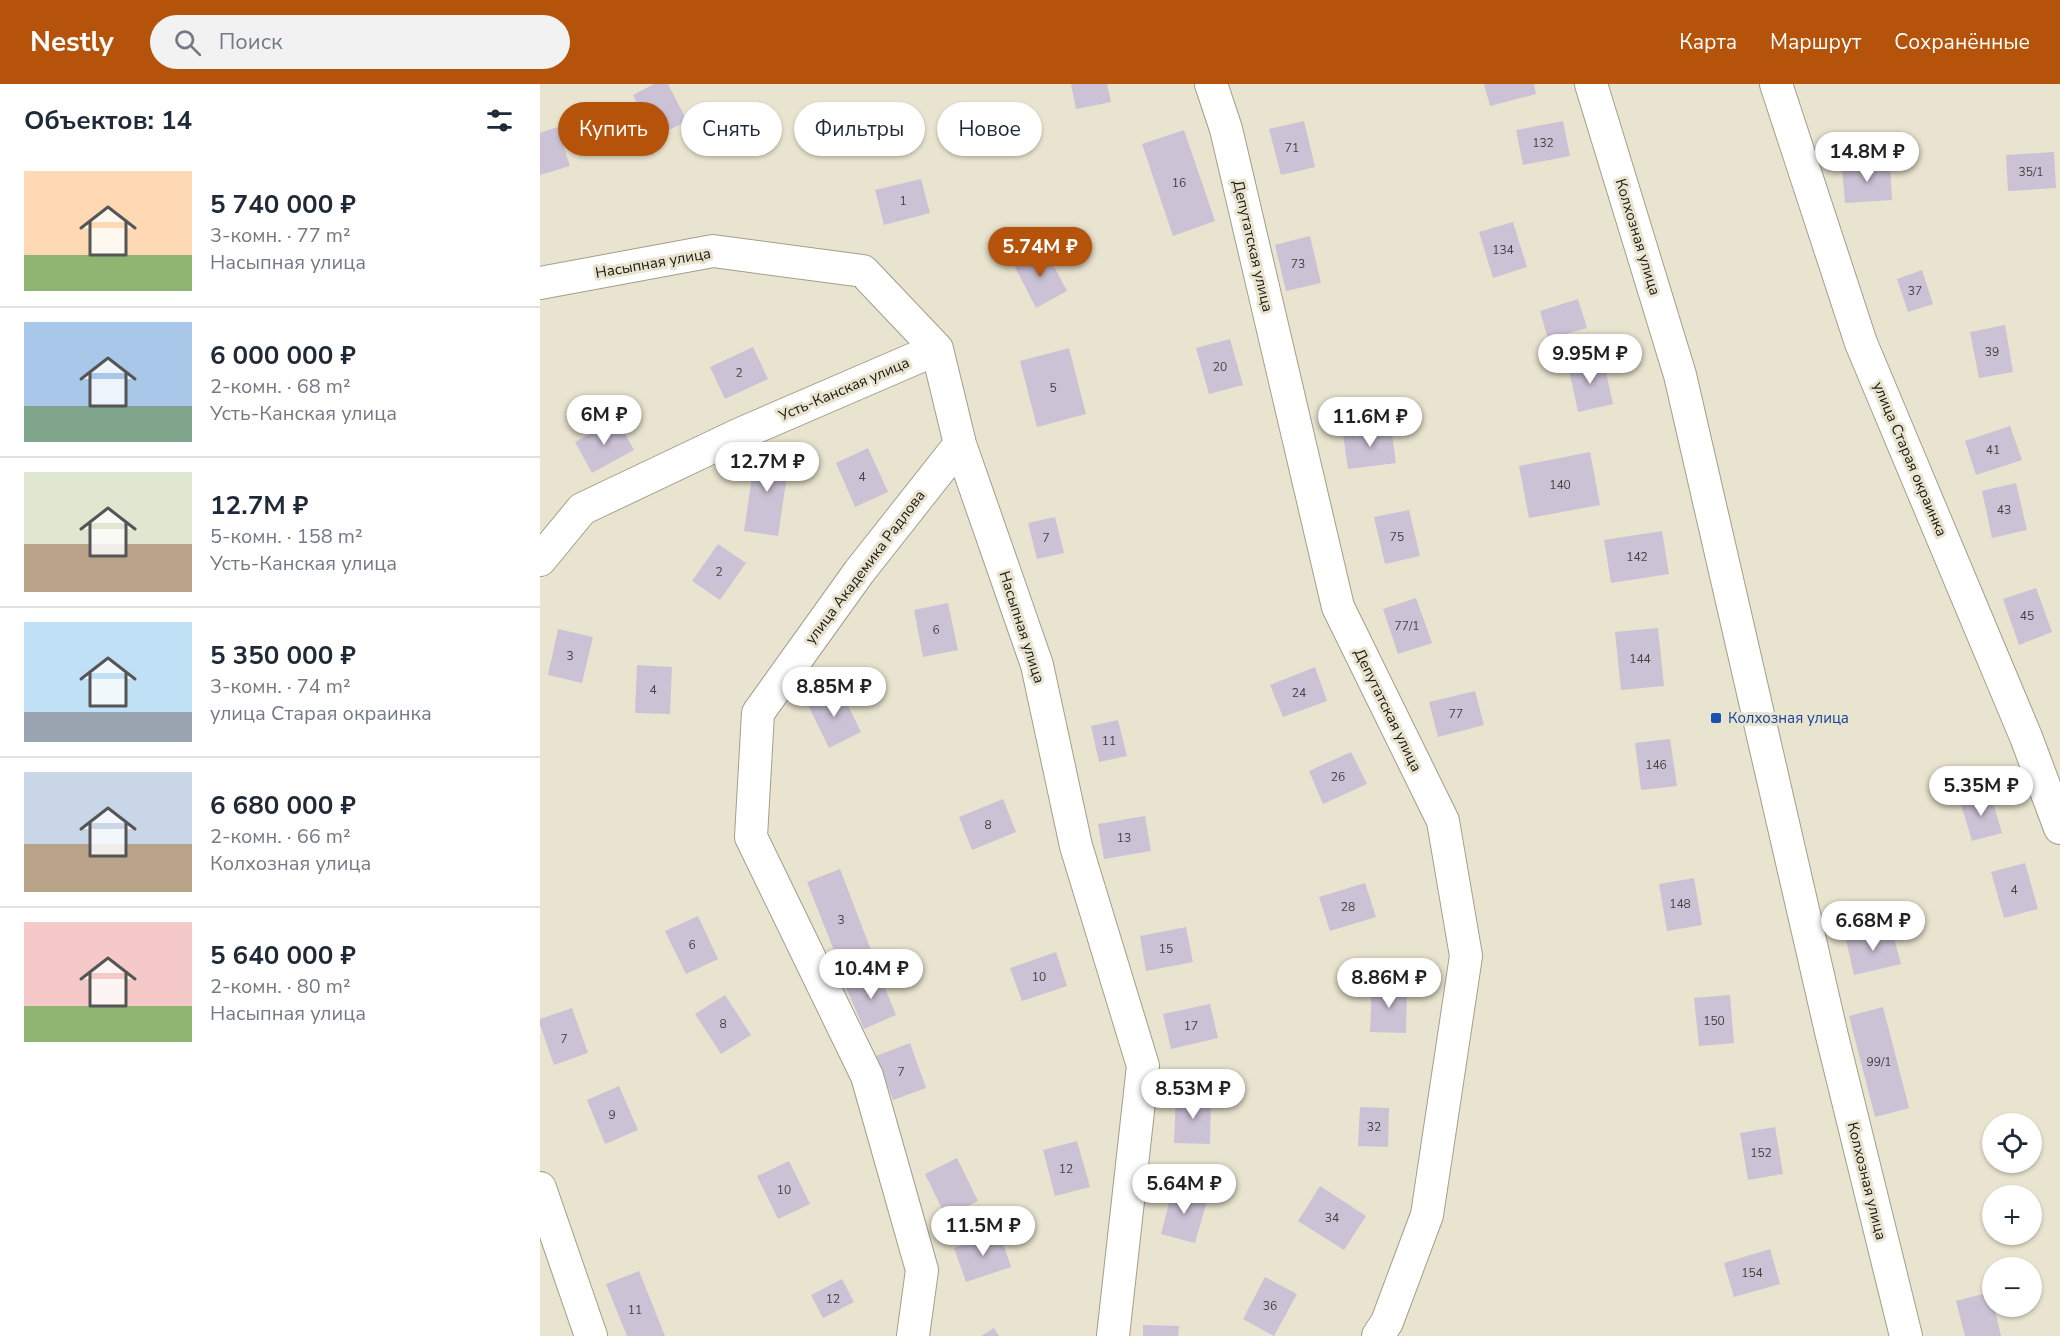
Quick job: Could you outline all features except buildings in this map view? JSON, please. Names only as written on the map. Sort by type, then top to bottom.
[{"type":"street","name":"Депутатская улица","points":[[1211,84],[1226,129],[1338,607],[1443,821],[1466,956],[1427,1215],[1387,1322],[1378,1336]]},
{"type":"street","name":"Колхозная улица","points":[[1591,84],[1680,375],[1832,1036],[1906,1336]]},
{"type":"street","name":"улица Старая окраинка","points":[[1776,84],[1861,343],[2026,737],[2060,828]]},
{"type":"street","name":"Насыпная улица","points":[[540,283],[713,251],[863,271],[938,348],[960,444],[1037,665],[1076,846],[1143,1066],[1113,1336]]},
{"type":"street","name":"Усть-Канская улица","points":[[540,560],[582,509],[740,434],[938,348]]},
{"type":"street","name":"улица Академика Радлова","points":[[913,1336],[922,1270],[867,1076],[751,837],[758,713],[859,572],[960,444]]},
{"type":"street","points":[[540,1188],[591,1336]]},
{"type":"place","name":"Колхозная улица","points":[[1716,718]]}]
